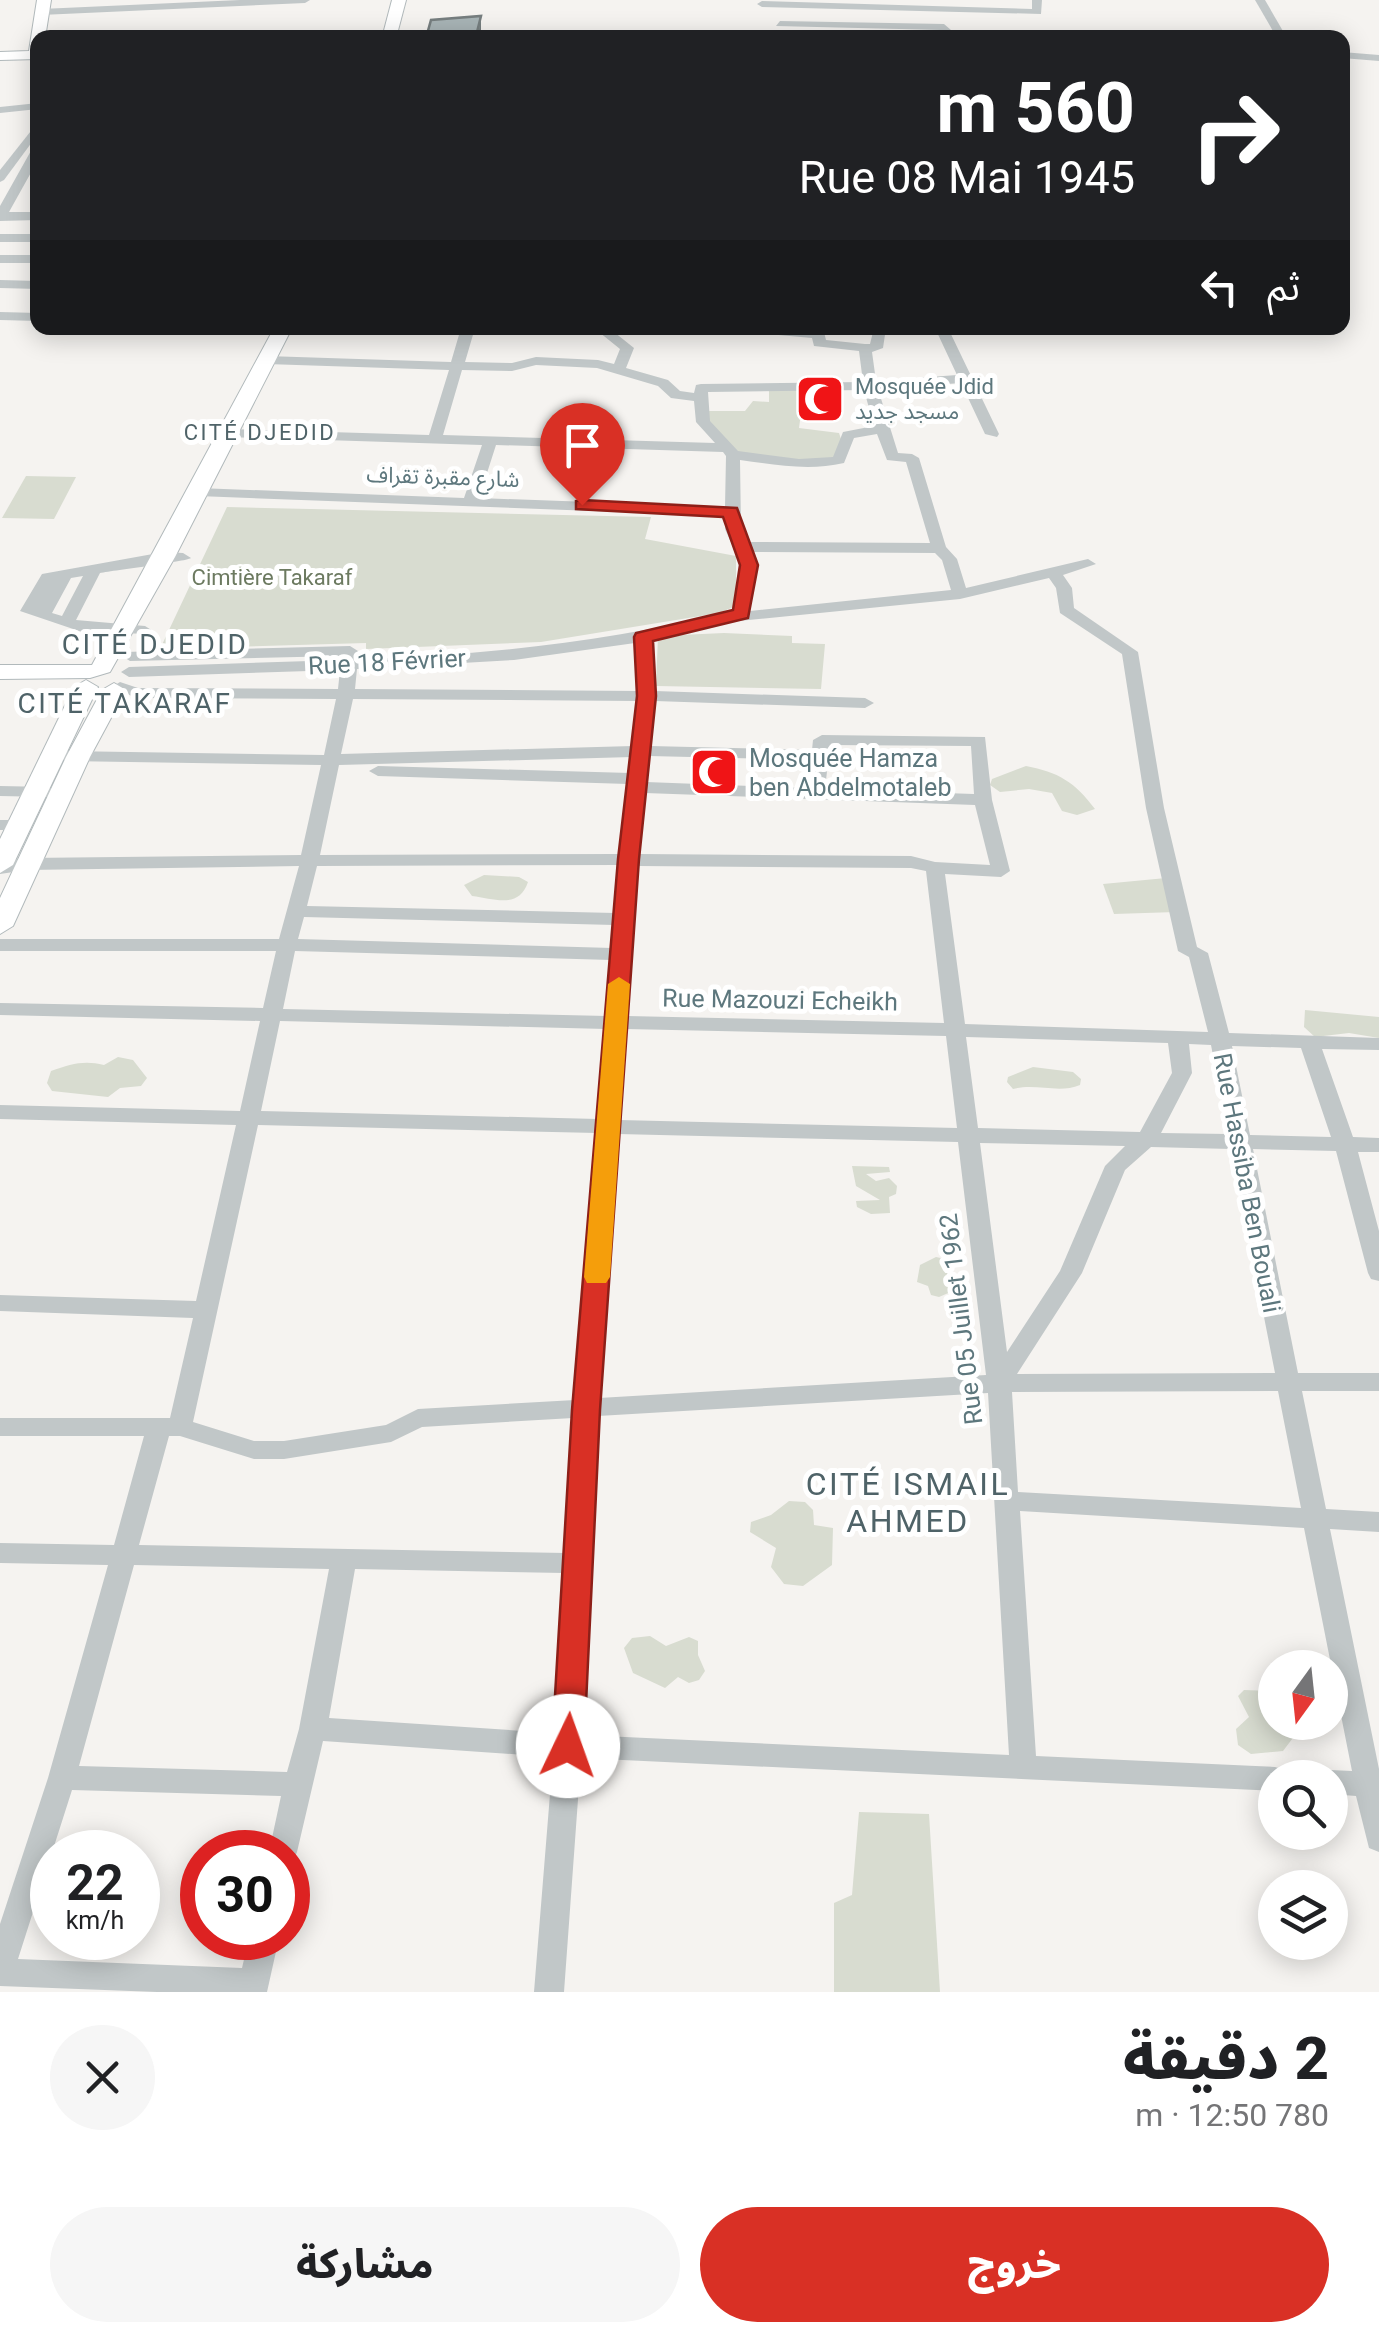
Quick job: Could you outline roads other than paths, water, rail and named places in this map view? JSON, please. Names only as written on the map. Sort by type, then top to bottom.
[{"type":"street","points":[[42,30],[49,5],[305,0]]},
{"type":"street","points":[[374,24],[391,30],[399,0]]},
{"type":"street","points":[[762,10],[947,4],[1037,12],[1037,0]]},
{"type":"street","points":[[1260,0],[1277,30]]},
{"type":"street","points":[[946,30],[947,4]]},
{"type":"street","points":[[762,10],[780,24],[944,26]]},
{"type":"street","points":[[780,24],[780,30]]},
{"type":"street","points":[[808,30],[810,25]]},
{"type":"street","points":[[939,30],[944,26]]},
{"type":"street","points":[[0,54],[30,53]]},
{"type":"street","points":[[1350,56],[1379,58]]},
{"type":"street","points":[[0,109],[30,106]]},
{"type":"street","points":[[0,178],[5,158],[29,141]]},
{"type":"street","points":[[29,141],[0,217],[30,216]]},
{"type":"street","points":[[0,238],[30,238]]},
{"type":"street","points":[[0,259],[30,259]]},
{"type":"street","points":[[0,284],[30,285]]},
{"type":"street","points":[[0,302],[30,303]]},
{"type":"street","points":[[0,316],[30,317]]},
{"type":"street","points":[[0,926],[27,864],[59,772],[173,558],[272,360],[281,335]]},
{"type":"street","points":[[272,360],[291,335]]},
{"type":"street","points":[[435,438],[466,335]]},
{"type":"street","points":[[611,335],[627,348]]},
{"type":"street","points":[[619,368],[630,335]]},
{"type":"street","points":[[819,335],[820,343],[865,348],[876,348],[879,335]]},
{"type":"street","points":[[945,335],[992,434]]},
{"type":"street","points":[[865,348],[868,386],[892,457],[912,458],[938,548],[949,559],[960,594]]},
{"type":"street","points":[[272,360],[456,366],[512,366],[536,361],[619,368],[663,383],[676,395],[701,398]]},
{"type":"street","points":[[728,618],[741,614],[749,565],[731,512],[729,452],[704,422],[701,388],[868,386],[964,379]]},
{"type":"street","points":[[235,434],[491,439],[729,452],[814,465],[839,460],[848,435],[882,429]]},
{"type":"street","points":[[471,500],[491,439]]},
{"type":"street","name":"شارع مقبرة تقراف","points":[[206,492],[731,512]]},
{"type":"street","points":[[740,547],[938,548]]},
{"type":"street","points":[[135,630],[43,615],[66,573],[173,558]]},
{"type":"street","points":[[728,618],[960,594],[1088,564]]},
{"type":"street","points":[[68,622],[95,568]]},
{"type":"street","name":"Rue Hassiba Ben Bouali","points":[[1053,572],[1064,588],[1066,610],[1130,652],[1141,744],[1170,876],[1185,918],[1188,950],[1198,953],[1220,1039],[1285,1380],[1372,1785],[1379,1839]]},
{"type":"street","name":"Rue 18 Février","points":[[349,664],[582,649],[728,618]]},
{"type":"street","points":[[109,676],[135,630]]},
{"type":"street","points":[[549,1992],[568,1746],[586,1410],[629,859],[647,696],[643,637]]},
{"type":"street","points":[[0,686],[350,651],[346,692],[208,1310],[124,1555],[62,1778],[0,1970],[253,1987],[259,1960]]},
{"type":"street","points":[[0,672],[109,676],[136,693],[647,696],[865,703]]},
{"type":"street","points":[[59,772],[10,825],[0,867],[310,858],[629,859],[911,862],[936,868],[1001,871],[983,800],[979,741],[822,740],[815,794]]},
{"type":"street","points":[[0,791],[59,772],[328,766],[643,751],[819,755]]},
{"type":"street","points":[[328,766],[983,800]]},
{"type":"street","name":"Rue 05 Juillet 1962","points":[[936,868],[999,1383],[1023,1764]]},
{"type":"street","points":[[297,911],[624,920]]},
{"type":"street","points":[[0,946],[287,946],[622,954]]},
{"type":"street","name":"Rue Mazouzi Echeikh","points":[[0,1009],[956,1030],[1379,1044]]},
{"type":"street","points":[[999,1383],[1071,1273],[1116,1166],[1148,1138],[1182,1073],[1178,1037]]},
{"type":"street","points":[[1310,1044],[1345,1144],[1379,1273]]},
{"type":"street","points":[[0,1112],[1379,1145]]},
{"type":"street","points":[[0,1303],[208,1310]]},
{"type":"street","points":[[0,1427],[170,1427],[254,1450],[284,1450],[391,1432],[418,1418],[999,1383],[1379,1382]]},
{"type":"street","points":[[1008,1501],[1379,1522]]},
{"type":"street","points":[[0,1553],[578,1563]]},
{"type":"street","points":[[288,1830],[313,1730],[344,1559]]},
{"type":"street","points":[[313,1730],[568,1746],[1023,1764],[1258,1778]]},
{"type":"street","points":[[62,1778],[298,1784]]},
{"type":"place","name":"Mosquée Jdid مسجد جديد","points":[[820,399]]},
{"type":"place","name":"Mosquée Hamza ben Abdelmotaleb","points":[[714,772]]},
{"type":"district","name":"CITÉ DJEDID","points":[[260,432]]},
{"type":"district","name":"CITÉ DJEDID","points":[[155,644]]},
{"type":"district","name":"CITÉ TAKARAF","points":[[125,703]]},
{"type":"district","name":"CITÉ ISMAIL AHMED","points":[[908,1502]]},
{"type":"park label","name":"Cimtière Takaraf","points":[[272,577]]}]
